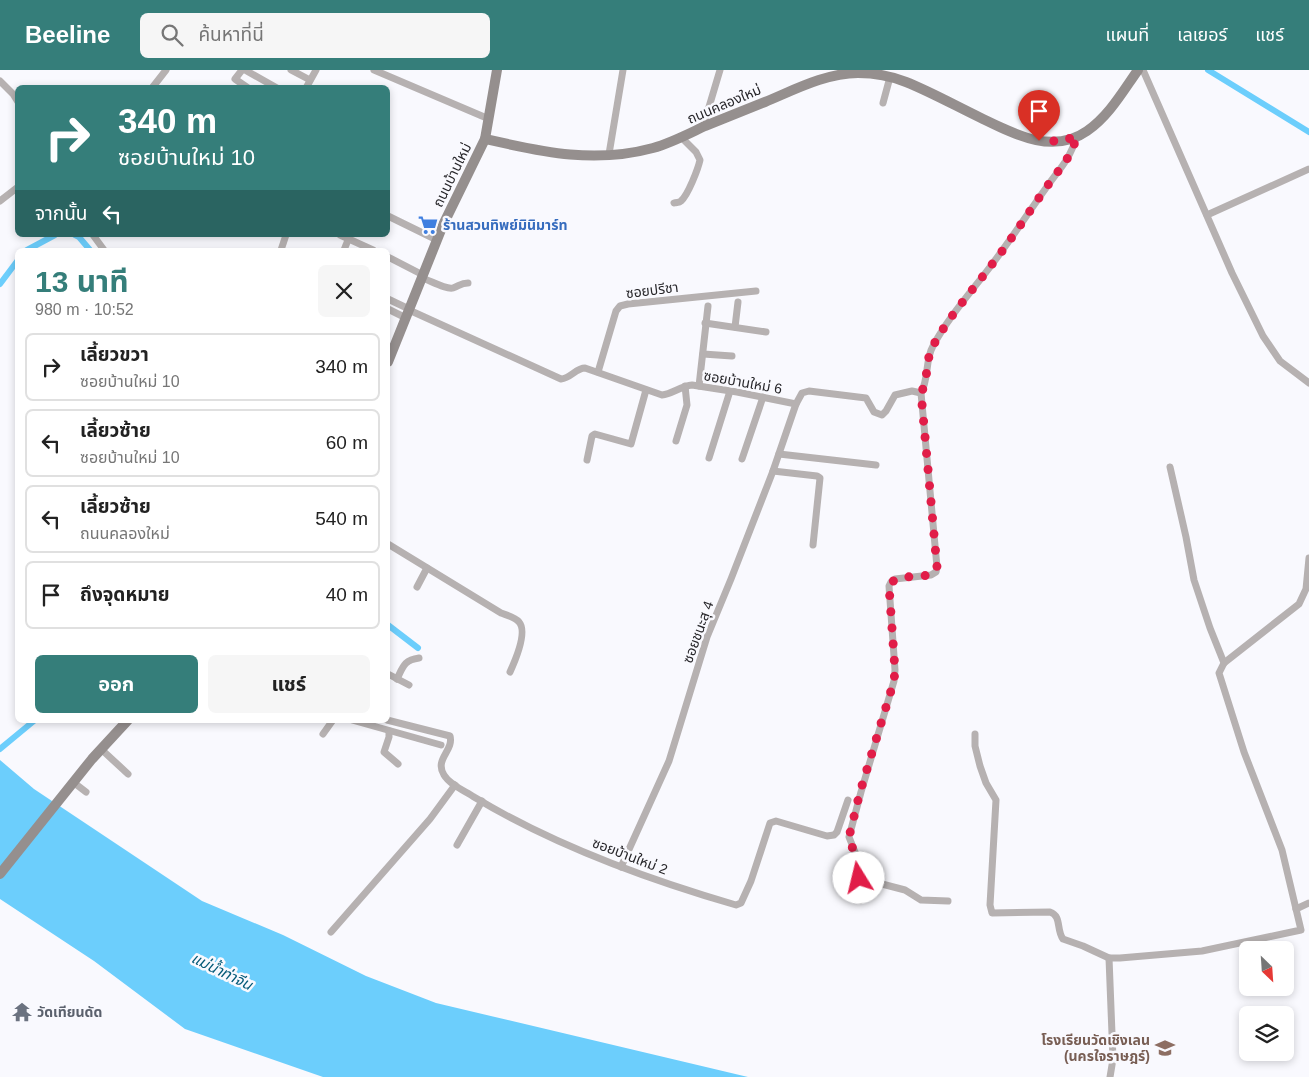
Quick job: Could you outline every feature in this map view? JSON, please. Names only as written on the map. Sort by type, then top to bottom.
[{"type":"street","points":[[154,85],[166,70]]},
{"type":"street","points":[[243,85],[234,79],[243,70],[271,85]]},
{"type":"street","points":[[291,70],[310,80]]},
{"type":"street","points":[[308,85],[316,70]]},
{"type":"street","points":[[374,70],[489,119]]},
{"type":"street","name":"ถนนบ้านใหม่","points":[[390,357],[464,179],[485,139],[497,70]]},
{"type":"street","points":[[609,154],[623,70]]},
{"type":"street","points":[[703,128],[720,70]]},
{"type":"street","name":"ถนนคลองใหม่","points":[[485,139],[560,154],[583,156],[652,148],[747,108],[841,72],[877,74],[906,82],[1012,133],[1052,142],[1071,139],[1098,123],[1138,70]]},
{"type":"street","points":[[1143,70],[1232,273],[1271,349],[1284,365],[1309,383]]},
{"type":"street","points":[[883,103],[890,77]]},
{"type":"street","points":[[0,80],[15,98]]},
{"type":"street","points":[[861,900],[856,890],[860,862],[849,837],[860,792],[894,681],[895,670],[889,586],[895,580],[912,576],[931,575],[936,572],[937,567],[921,393],[926,385],[932,347],[1046,187],[1067,161],[1077,136]]},
{"type":"street","points":[[674,203],[682,200],[684,197],[698,169],[700,160],[696,152],[681,137]]},
{"type":"street","points":[[1207,215],[1309,169]]},
{"type":"street","points":[[0,201],[15,189]]},
{"type":"street","points":[[390,217],[438,240]]},
{"type":"street","points":[[94,237],[103,248]]},
{"type":"street","points":[[349,237],[369,248]]},
{"type":"street","points":[[390,258],[449,289],[456,288],[462,283],[468,283]]},
{"type":"street","name":"ซอยปรีชา","points":[[598,372],[616,311],[620,306],[756,292]]},
{"type":"street","points":[[390,299],[408,312]]},
{"type":"street","points":[[735,327],[738,302]]},
{"type":"street","points":[[699,386],[708,306]]},
{"type":"street","points":[[390,308],[408,312]]},
{"type":"street","name":"ซอยบ้านใหม่ 6","points":[[408,312],[557,378],[566,378],[582,368],[646,390],[666,394],[685,386],[699,386],[796,404],[804,392],[852,396],[868,400],[874,412],[882,415],[886,412],[895,396],[912,392],[921,393]]},
{"type":"street","points":[[705,323],[766,332]]},
{"type":"street","points":[[702,354],[732,356]]},
{"type":"street","points":[[676,441],[686,406],[685,386]]},
{"type":"street","points":[[587,460],[592,436],[595,434],[630,444],[646,390]]},
{"type":"street","points":[[709,458],[730,391]]},
{"type":"street","points":[[742,459],[763,397]]},
{"type":"street","name":"ซอยชนะสุ 4","points":[[621,867],[669,761],[707,637],[773,471],[796,404]]},
{"type":"street","points":[[779,454],[876,465]]},
{"type":"street","points":[[1170,467],[1194,580],[1224,663]]},
{"type":"street","points":[[773,471],[817,476],[820,478],[813,546]]},
{"type":"street","points":[[390,545],[500,613],[517,620],[522,632],[520,651],[510,672]]},
{"type":"street","points":[[975,734],[975,746],[980,766],[986,783],[996,800],[990,912],[996,914],[1050,912],[1057,916],[1058,929],[1063,939],[1109,958],[1202,951],[1301,930],[1282,850],[1244,752],[1220,677],[1220,669],[1224,663],[1299,604],[1306,589],[1307,563],[1309,558]]},
{"type":"street","points":[[417,587],[427,568]]},
{"type":"street","points":[[397,679],[406,662],[419,658]]},
{"type":"street","points":[[390,675],[409,685]]},
{"type":"street","name":"ซอยบ้านใหม่ 2","points":[[390,721],[450,736],[450,744],[441,761],[442,771],[455,785],[547,836],[621,867],[694,893],[739,904],[751,881],[770,823],[776,821],[784,822],[827,836],[834,835],[837,832],[848,800]]},
{"type":"street","points":[[0,874],[63,794],[125,723]]},
{"type":"street","points":[[323,734],[331,723]]},
{"type":"street","points":[[362,723],[441,745]]},
{"type":"street","points":[[389,731],[389,738],[384,752],[398,764]]},
{"type":"street","points":[[101,749],[128,774]]},
{"type":"street","points":[[73,782],[86,792]]},
{"type":"street","points":[[331,932],[430,819],[455,785]]},
{"type":"street","points":[[457,845],[482,801]]},
{"type":"street","points":[[859,878],[905,890],[921,900],[948,901]]},
{"type":"street","points":[[1296,909],[1309,902]]},
{"type":"street","points":[[1109,958],[1113,1059],[1110,1077]]},
{"type":"water","name":"แม่น้ำท่าจีน","points":[[0,760],[34,789],[202,901],[283,935],[366,976],[436,1003],[748,1077],[323,1077],[185,1029],[94,961],[0,899]]},
{"type":"waterway","points":[[1208,70],[1309,132]]},
{"type":"waterway","points":[[31,248],[51,237]]},
{"type":"waterway","points":[[79,237],[88,248]]},
{"type":"waterway","points":[[0,284],[15,264]]},
{"type":"waterway","points":[[390,627],[418,648]]},
{"type":"waterway","points":[[0,749],[31,723]]},
{"type":"place","name":"ร้านสวนทิพย์มินิมาร์ท","points":[[428,225]]},
{"type":"place","name":"วัดเทียนดัด","points":[[22,1012]]},
{"type":"place","name":"โรงเรียนวัดเชิงเลน (นครใจราษฎร์)","points":[[1165,1048]]},
{"type":"route","points":[[859,878],[860,862],[849,837],[860,792],[894,681],[895,670],[889,586],[895,580],[912,576],[931,575],[936,572],[937,567],[921,393],[926,385],[928,361],[932,347],[951,319],[997,258],[1046,187],[1067,161],[1077,136],[1062,141],[1039,141]]}]
